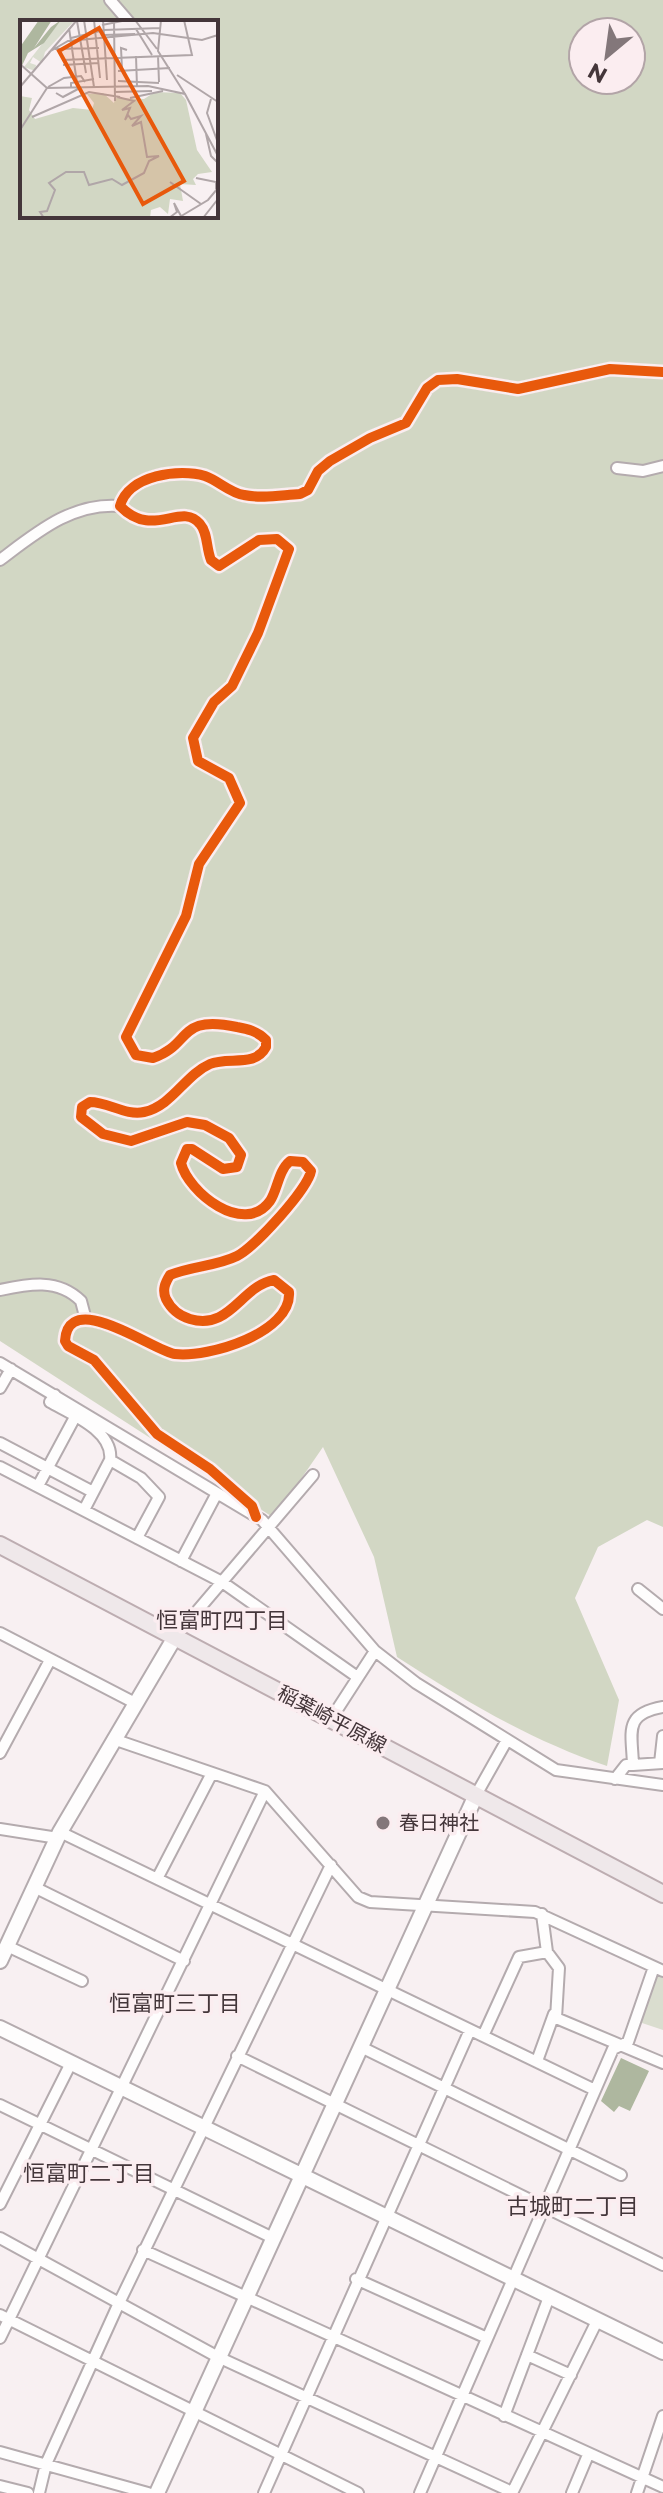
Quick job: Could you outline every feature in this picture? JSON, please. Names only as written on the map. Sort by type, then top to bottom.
[{"type":"main road","name":"稲葉崎平原線","points":[[0,1545],[663,1894]]},
{"type":"street","points":[[110,0],[127,20]]},
{"type":"street","points":[[120,506],[125,494],[142,483],[182,473],[203,475],[243,495],[300,494],[308,490],[318,471],[330,461],[370,438],[406,423],[427,388],[438,380],[457,379],[508,390],[610,369],[663,372]]},
{"type":"street","points":[[617,468],[643,471],[663,466]]},
{"type":"street","points":[[0,560],[67,514],[85,508],[120,506],[135,520],[147,523],[182,516],[194,519],[205,533],[211,560],[219,566],[259,540],[277,539],[289,549],[258,633],[232,686],[214,702],[193,738],[198,761],[234,784],[239,796],[237,811],[199,864],[186,916],[126,1037],[136,1055],[153,1058],[197,1025],[219,1023],[254,1031],[266,1040],[266,1047],[258,1057],[249,1060],[208,1065],[166,1101],[146,1112],[90,1102],[82,1107],[81,1117],[89,1125],[117,1139],[144,1139],[187,1122],[205,1125],[229,1138],[241,1155],[237,1167],[223,1169],[192,1149],[187,1149],[181,1163],[188,1180],[205,1197],[236,1213],[262,1208],[290,1161],[303,1162],[311,1171],[304,1190],[249,1247],[238,1255],[170,1275],[164,1289],[166,1300],[179,1314],[194,1320],[213,1321],[274,1280],[289,1292],[288,1306],[278,1322],[224,1347],[173,1354],[113,1324],[86,1320],[68,1330],[68,1346],[94,1360],[157,1434],[210,1469],[252,1506],[256,1517]]},
{"type":"street","points":[[2,1288],[33,1283],[60,1287],[81,1301],[86,1320]]},
{"type":"street","points":[[0,1363],[256,1517],[269,1527],[375,1651],[416,1683],[556,1770],[663,1785]]},
{"type":"street","points":[[0,1388],[11,1369]]},
{"type":"street","points":[[55,1395],[50,1402],[99,1431],[110,1449],[110,1460],[84,1510]]},
{"type":"street","points":[[38,1486],[75,1417]]},
{"type":"street","points":[[0,1443],[93,1492]]},
{"type":"street","points":[[110,1460],[141,1478],[159,1497],[137,1538]]},
{"type":"street","points":[[0,1467],[222,1582],[356,1676]]},
{"type":"street","points":[[0,1961],[59,1835],[175,1637],[313,1475]]},
{"type":"street","points":[[181,1561],[217,1493]]},
{"type":"street","points":[[638,1589],[663,1609]]},
{"type":"street","points":[[0,1633],[135,1703]]},
{"type":"street","points":[[331,1719],[375,1651]]},
{"type":"street","points":[[0,1753],[50,1660]]},
{"type":"street","points":[[633,1765],[632,1723],[646,1710],[663,1707]]},
{"type":"street","points":[[615,1779],[626,1765],[661,1763],[663,1736]]},
{"type":"street","points":[[113,1739],[265,1791],[358,1897],[370,1902],[542,1914],[658,1969],[628,2042],[613,2049],[568,2148],[420,2493]]},
{"type":"street","points":[[157,2493],[476,1795],[507,1740]]},
{"type":"street","points":[[158,1877],[212,1773]]},
{"type":"street","points":[[0,2338],[4,2317],[38,2259],[213,1905],[265,1791]]},
{"type":"street","points":[[0,1829],[59,1835],[158,1877],[595,2090]]},
{"type":"street","points":[[39,2493],[46,2464],[143,2250],[331,1865]]},
{"type":"street","points":[[34,1887],[184,1961]]},
{"type":"street","points":[[537,2061],[554,2014],[560,1976],[559,1968],[547,1952],[542,1914]]},
{"type":"street","points":[[7,1946],[82,1981]]},
{"type":"street","points":[[483,2036],[519,1957],[547,1952]]},
{"type":"street","points":[[554,2014],[663,2063]]},
{"type":"street","points":[[0,2028],[663,2352]]},
{"type":"street","points":[[264,2493],[356,2279],[470,2030]]},
{"type":"street","points":[[361,2047],[621,2175]]},
{"type":"street","points":[[237,2056],[663,2265]]},
{"type":"street","points":[[0,2204],[71,2063]]},
{"type":"street","points":[[0,2105],[273,2238]]},
{"type":"street","points":[[0,2238],[218,2357],[512,2493],[597,2321]]},
{"type":"street","points":[[143,2250],[663,2487]]},
{"type":"street","points":[[356,2279],[487,2338]]},
{"type":"street","points":[[504,2416],[549,2297]]},
{"type":"street","points":[[4,2317],[358,2493]]},
{"type":"street","points":[[527,2355],[571,2375]]},
{"type":"street","points":[[637,2493],[663,2416]]},
{"type":"street","points":[[0,2452],[148,2493]]},
{"type":"street","points":[[572,2493],[588,2455]]},
{"type":"street","points":[[0,2486],[28,2493]]},
{"type":"shaded area","points":[[0,0],[663,0],[663,1527],[647,1520],[598,1547],[575,1598],[619,1700],[607,1766],[551,1744],[499,1718],[397,1657],[374,1557],[323,1447],[274,1518],[0,1341]]},
{"type":"shaded area","points":[[656,1973],[663,1976],[663,2030],[639,2022]]},
{"type":"shaded area","points":[[621,2058],[649,2071],[630,2111],[619,2106],[614,2112],[601,2101]]},
{"type":"cycle path","points":[[256,1517],[252,1506],[210,1469],[157,1434],[94,1360],[68,1346],[65,1341],[70,1326],[81,1320],[114,1326],[175,1354],[207,1352],[246,1340],[263,1331],[277,1320],[286,1307],[289,1292],[274,1280],[253,1290],[225,1314],[204,1321],[186,1318],[173,1309],[165,1296],[165,1284],[170,1275],[229,1259],[245,1251],[268,1230],[301,1191],[311,1171],[303,1162],[290,1161],[270,1201],[259,1211],[246,1214],[232,1212],[205,1197],[194,1186],[181,1163],[187,1149],[192,1149],[223,1169],[237,1167],[241,1155],[229,1138],[205,1125],[187,1122],[131,1141],[103,1134],[81,1117],[82,1107],[90,1102],[137,1113],[154,1109],[210,1064],[255,1057],[266,1047],[266,1040],[256,1032],[218,1024],[194,1028],[174,1046],[153,1058],[136,1055],[126,1037],[186,916],[199,864],[240,803],[229,778],[198,761],[193,738],[214,702],[232,686],[258,633],[289,549],[277,539],[259,540],[219,566],[211,560],[203,528],[192,518],[144,520],[132,516],[120,506],[125,495],[144,481],[156,476],[182,473],[205,476],[239,494],[265,497],[300,494],[308,490],[318,471],[330,461],[370,438],[406,423],[427,388],[438,380],[457,379],[518,389],[610,369],[663,372]]},
{"type":"place","name":"春日神社","points":[[383,1823]]},
{"type":"district","name":"恒富町四丁目","points":[[222,1620]]},
{"type":"district","name":"恒富町三丁目","points":[[175,2003]]},
{"type":"district","name":"恒富町二丁目","points":[[89,2173]]},
{"type":"district","name":"古城町二丁目","points":[[573,2206]]}]
